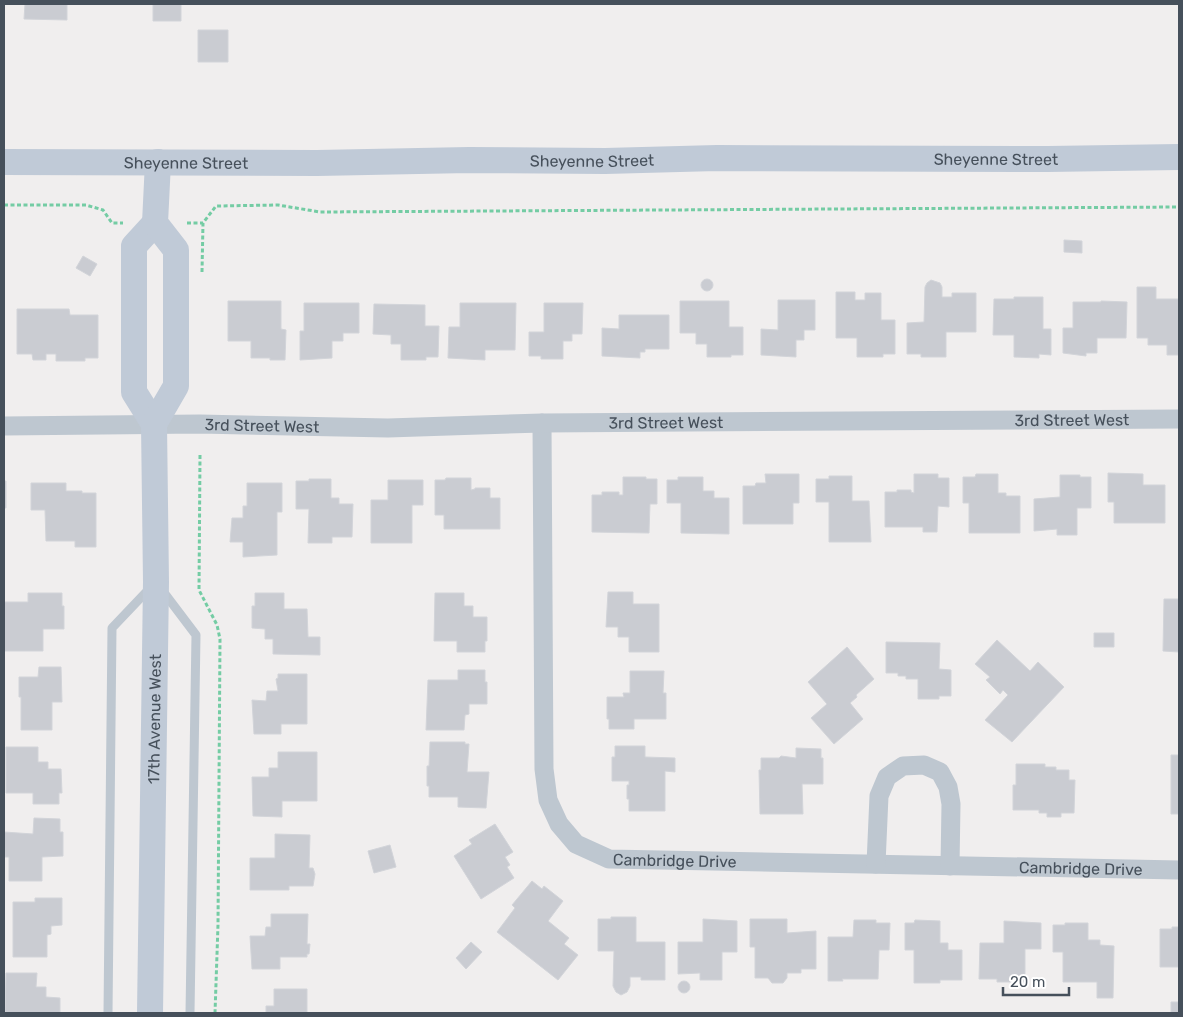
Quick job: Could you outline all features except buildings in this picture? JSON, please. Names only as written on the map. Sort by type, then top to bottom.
[{"type":"main road","name":"Sheyenne Street","points":[[4,162],[316,163],[469,160],[605,161],[717,158],[1019,159],[1179,157]]},
{"type":"main road","points":[[155,223],[176,250],[176,386],[154,424],[134,392],[134,246],[155,223],[158,162]]},
{"type":"main road","name":"17th Avenue West","points":[[150,1013],[156,582],[154,424]]},
{"type":"street","name":"3rd Street West","points":[[4,426],[154,424],[388,428],[542,423],[1179,419]]},
{"type":"street","name":"Cambridge Drive","points":[[542,423],[544,769],[548,800],[559,824],[576,844],[609,859],[1179,870]]},
{"type":"street","points":[[876,864],[879,796],[887,777],[903,766],[924,765],[940,772],[948,787],[951,804],[950,866]]},
{"type":"lane","points":[[108,1013],[112,628],[156,582],[196,635],[190,1013]]},
{"type":"path","points":[[4,205],[86,205],[103,210],[112,223]]},
{"type":"path","points":[[203,223],[216,206],[226,205],[278,205],[320,212],[1179,207]]},
{"type":"path","points":[[200,455],[199,590],[217,625],[220,639],[218,925],[215,1013]]}]
